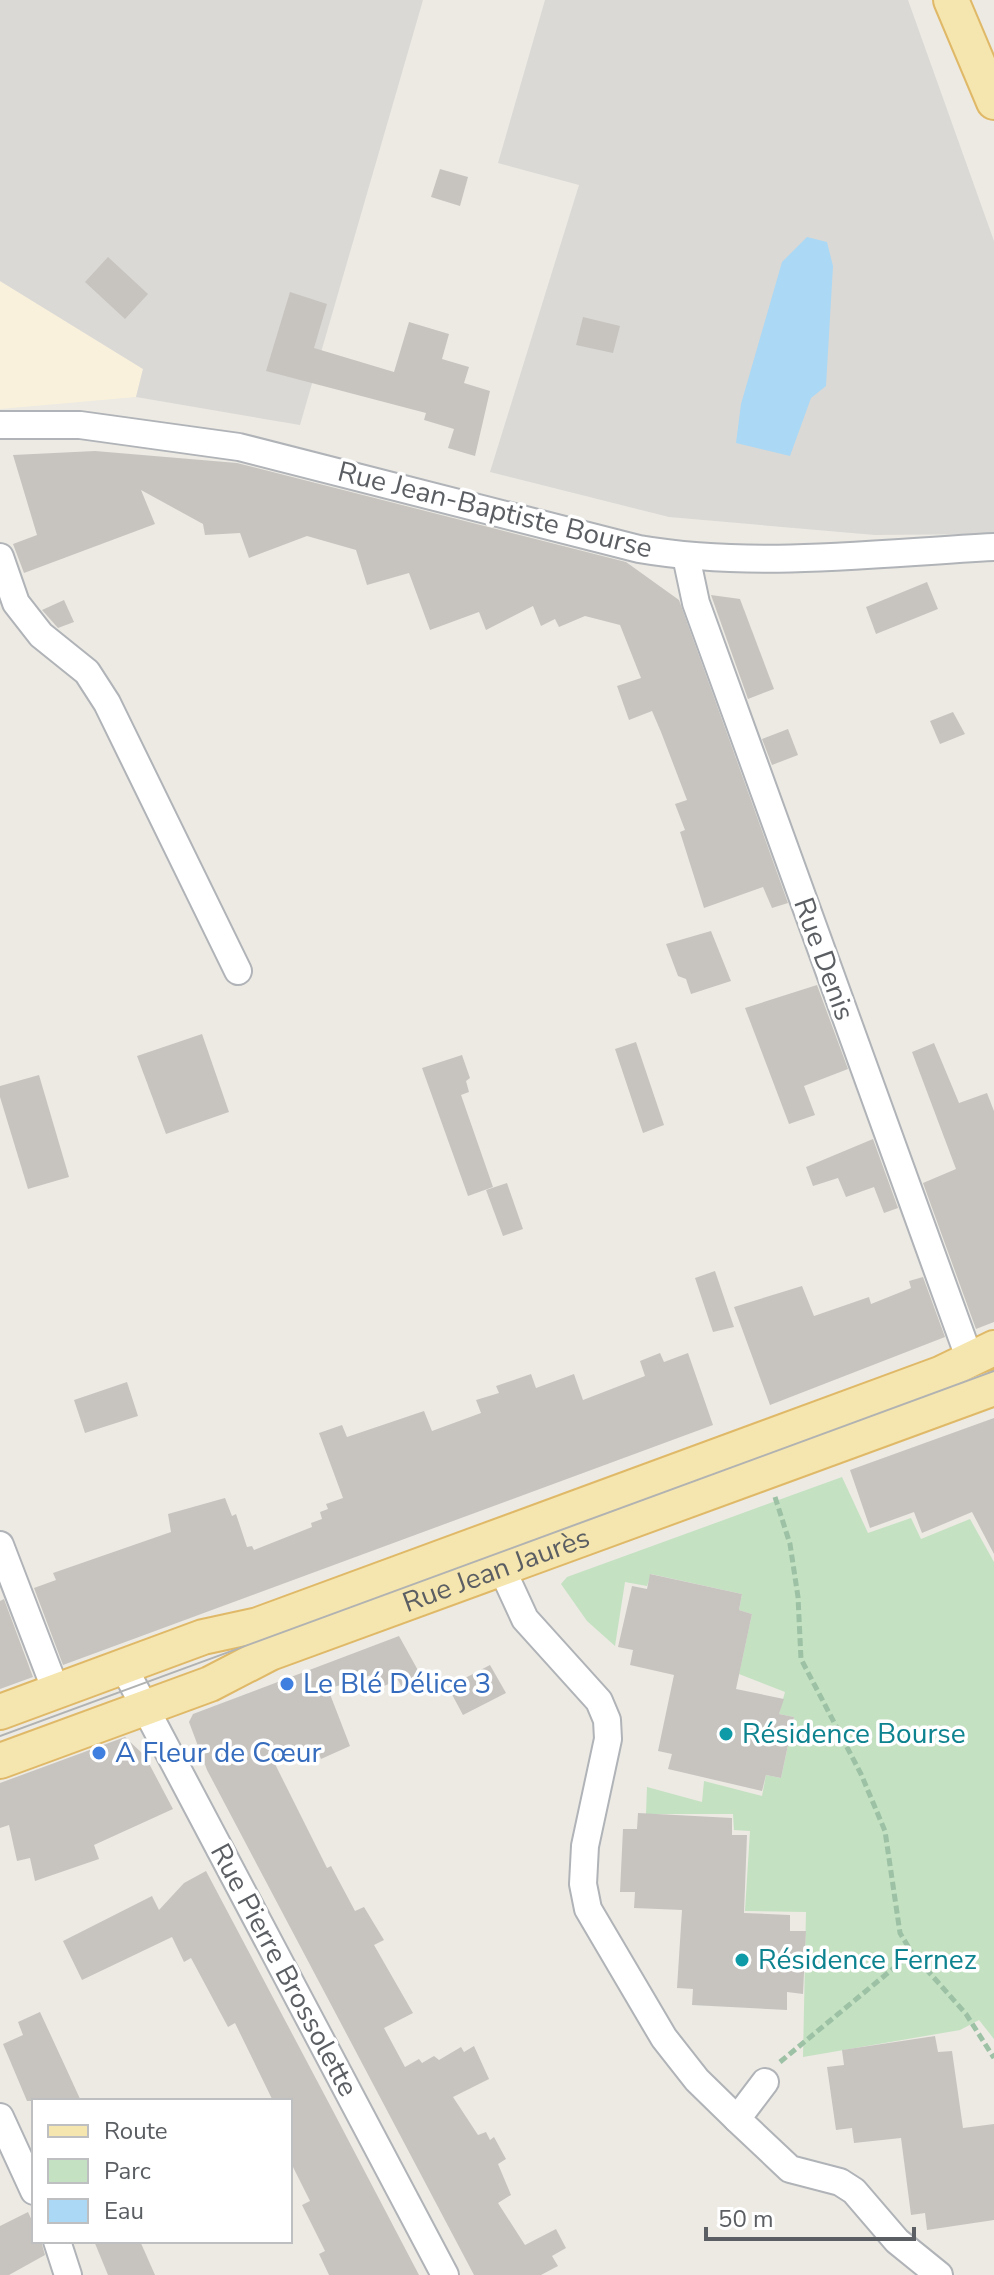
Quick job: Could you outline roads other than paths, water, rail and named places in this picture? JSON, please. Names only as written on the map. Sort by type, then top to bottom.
[{"type":"main road","points":[[951,0],[994,102]]},
{"type":"main road","name":"Rue Jean Jaurès","points":[[0,1712],[203,1637],[258,1625],[925,1380],[982,1354]]},
{"type":"main road","name":"Rue Jean Jaurès","points":[[0,1761],[210,1684],[261,1657],[994,1388]]},
{"type":"street","name":"Rue Jean-Baptiste Bourse","points":[[0,425],[80,425],[239,447],[630,546],[686,556],[799,557],[994,547]]},
{"type":"street","name":"Rue Denis","points":[[686,556],[701,618],[982,1354]]},
{"type":"street","points":[[0,557],[16,603],[41,635],[87,672],[107,703],[238,971]]},
{"type":"street","points":[[0,1545],[56,1691]]},
{"type":"street","points":[[501,1567],[525,1619],[603,1709],[608,1739],[585,1846],[583,1884],[588,1909],[664,2038],[697,2080],[790,2169],[840,2182],[854,2191],[897,2241],[939,2275]]},
{"type":"street","name":"Rue Pierre Brossolette","points":[[123,1666],[445,2275]]},
{"type":"street","points":[[737,2119],[765,2082]]},
{"type":"street","points":[[0,2117],[32,2187]]},
{"type":"street","points":[[58,2243],[68,2275]]},
{"type":"water","points":[[807,237],[827,242],[833,266],[826,386],[811,398],[790,456],[736,443],[741,404],[782,262]]},
{"type":"tram line","points":[[0,1736],[994,1371]]},
{"type":"place","name":"Le Blé Délice 3","points":[[287,1684]]},
{"type":"place","name":"Résidence Bourse","points":[[726,1734]]},
{"type":"place","name":"A Fleur de Cœur","points":[[99,1753]]},
{"type":"place","name":"Résidence Fernez","points":[[742,1960]]}]
